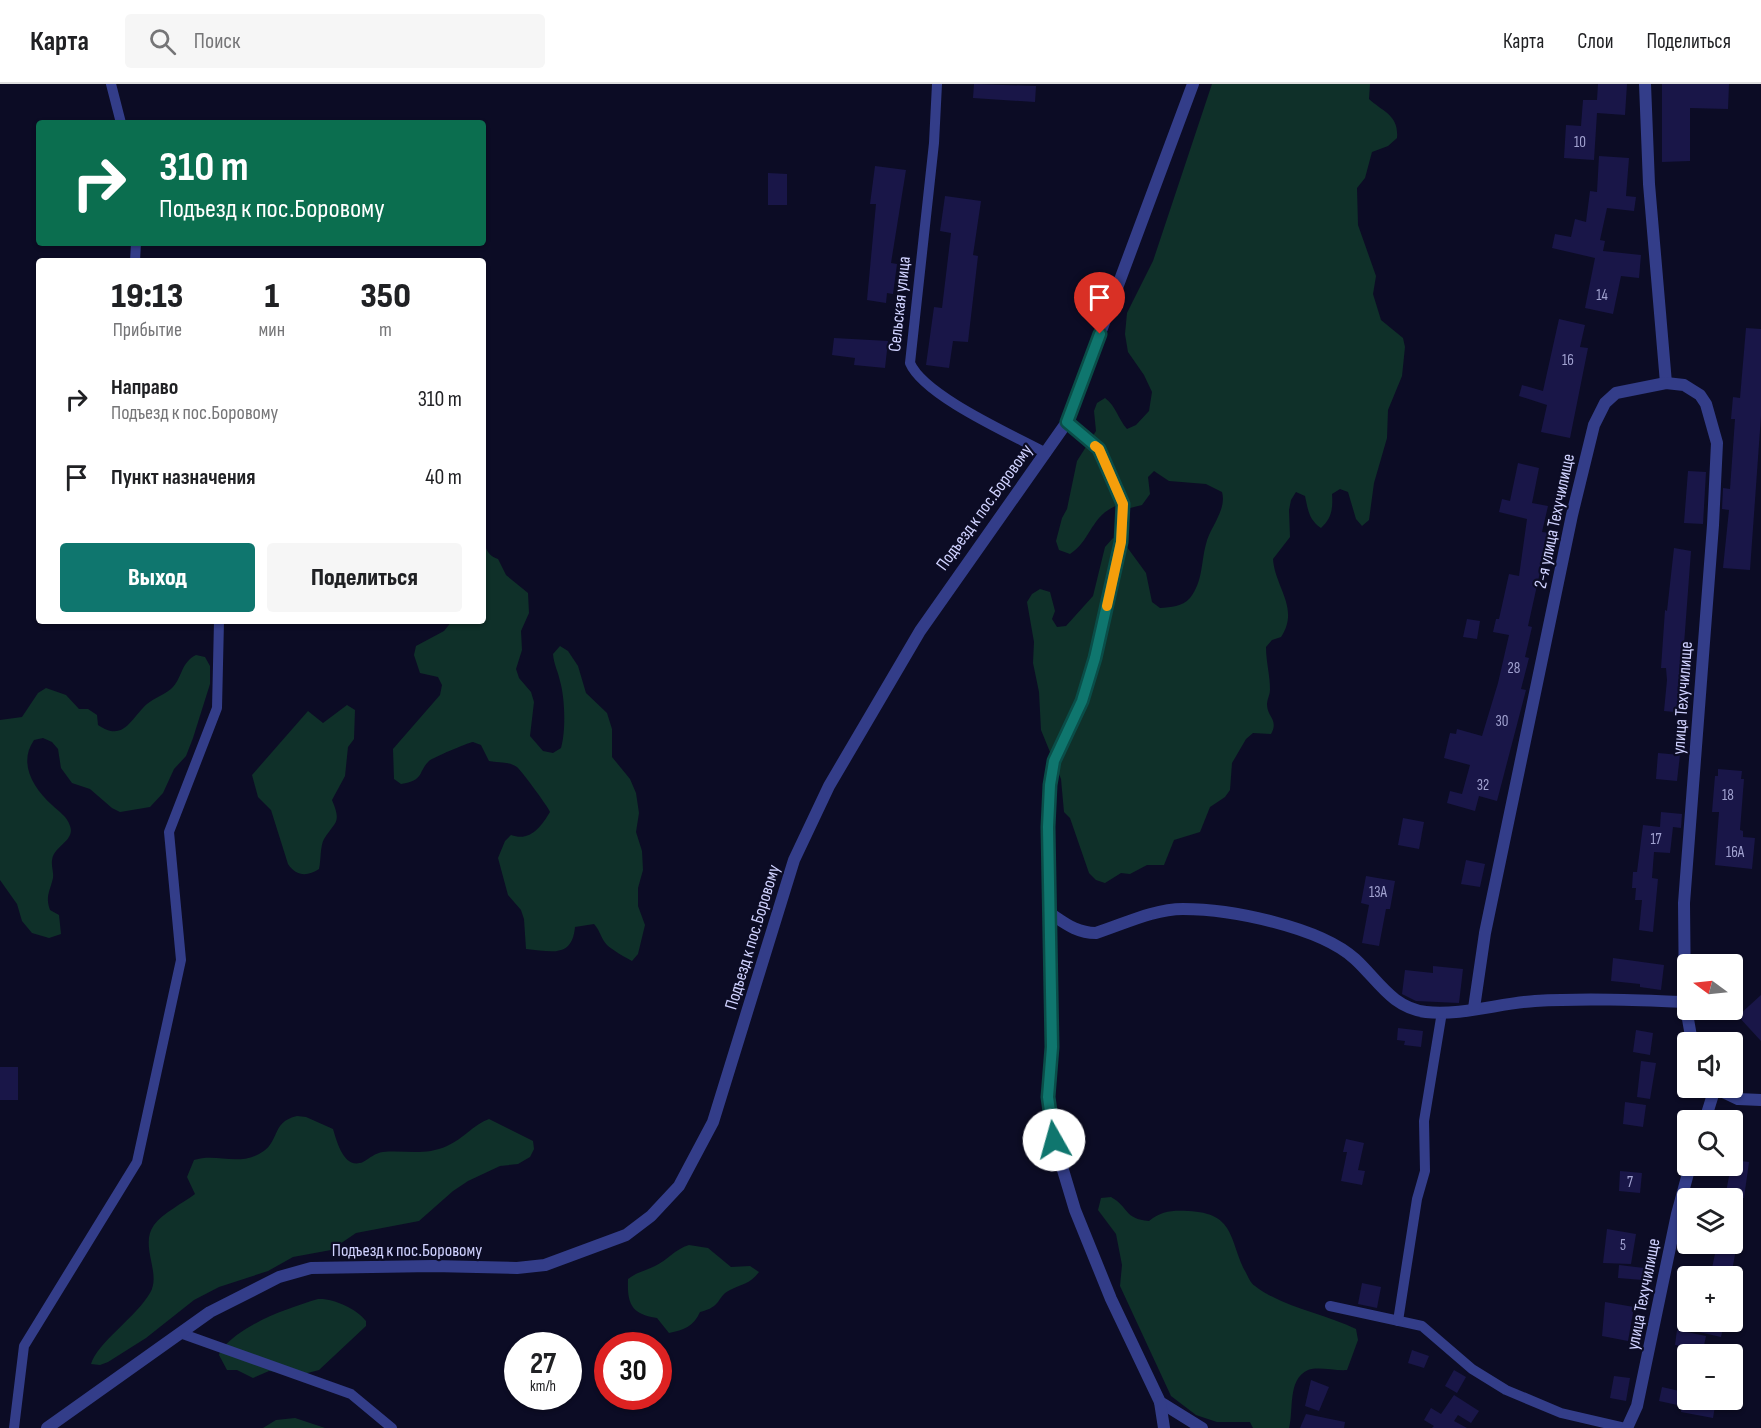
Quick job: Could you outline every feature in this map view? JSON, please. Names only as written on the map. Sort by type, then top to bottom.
[{"type":"street","name":"Подъезд к пос.Боровому","points":[[47,1428],[210,1312],[279,1277],[311,1269],[433,1266],[517,1268],[545,1265],[626,1235],[664,1203],[679,1186],[713,1122],[794,860],[829,786],[920,631],[956,575],[1067,422],[1193,84]]},
{"type":"street","points":[[1645,84],[1649,184],[1666,383]]},
{"type":"street","name":"улица Техучилище","points":[[1666,383],[1683,385],[1700,395],[1710,415],[1717,443],[1713,525],[1684,903],[1685,954]]},
{"type":"street","name":"2-я улица Техучилище","points":[[1474,1008],[1485,933],[1572,515],[1594,426],[1605,403],[1616,393],[1666,383]]},
{"type":"street","points":[[1067,422],[1099,449],[1123,504],[1121,542],[1095,658],[1082,701],[1054,761],[1050,785],[1048,827],[1052,1047],[1048,1097],[1054,1140],[1066,1186],[1111,1299],[1160,1402],[1164,1428]]},
{"type":"street","points":[[1051,914],[1076,930],[1089,933],[1096,933],[1155,913],[1183,909],[1228,914],[1298,928],[1342,950],[1356,960],[1379,987],[1400,1003],[1413,1009],[1442,1012],[1545,1001],[1677,1002]]},
{"type":"street","points":[[1736,1098],[1761,1100]]},
{"type":"street","name":"улица Техучилище","points":[[1627,1428],[1637,1406],[1677,1214],[1687,1176]]},
{"type":"street","points":[[1160,1402],[1202,1428]]},
{"type":"lane","points":[[111,84],[119,120]]},
{"type":"lane","name":"Сельская улица","points":[[937,84],[934,143],[910,363],[916,376],[942,396],[1046,453]]},
{"type":"lane","points":[[14,1428],[24,1346],[137,1162],[181,960],[169,832],[217,708],[219,624]]},
{"type":"lane","points":[[1398,1321],[1417,1199],[1425,1171],[1424,1121],[1442,1012]]},
{"type":"lane","points":[[1330,1306],[1427,1329],[1472,1369],[1506,1390],[1561,1413],[1627,1428]]},
{"type":"lane","points":[[180,1333],[351,1394],[392,1428]]},
{"type":"green space","points":[[1212,84],[1370,84],[1369,99],[1393,119],[1397,138],[1388,146],[1372,152],[1365,178],[1357,188],[1358,225],[1376,276],[1373,294],[1381,320],[1403,338],[1405,347],[1402,376],[1388,410],[1387,438],[1374,483],[1369,520],[1362,526],[1356,519],[1348,492],[1340,489],[1332,494],[1331,512],[1321,528],[1311,518],[1305,496],[1296,492],[1291,500],[1290,537],[1273,559],[1285,598],[1288,617],[1281,637],[1272,640],[1266,647],[1270,690],[1267,708],[1274,725],[1271,734],[1253,733],[1246,739],[1232,763],[1230,790],[1225,797],[1210,807],[1200,832],[1174,840],[1164,865],[1147,865],[1130,874],[1121,873],[1105,883],[1096,880],[1089,873],[1070,818],[1064,812],[1061,779],[1041,730],[1039,692],[1033,663],[1034,642],[1027,602],[1032,594],[1040,589],[1050,592],[1055,611],[1052,619],[1057,627],[1066,626],[1093,596],[1105,547],[1113,538],[1124,543],[1146,573],[1152,602],[1160,608],[1183,603],[1190,598],[1197,585],[1206,544],[1223,499],[1222,492],[1206,484],[1169,481],[1154,471],[1148,477],[1150,494],[1142,505],[1130,508],[1122,504],[1104,513],[1070,554],[1059,550],[1056,541],[1062,518],[1067,509],[1077,461],[1096,431],[1094,411],[1097,403],[1105,398],[1109,401],[1127,429],[1136,425],[1149,411],[1152,392],[1144,375],[1128,352],[1125,334],[1127,313],[1153,261]]},
{"type":"green space","points":[[486,548],[492,556],[498,559],[506,575],[528,593],[529,613],[521,631],[522,650],[516,669],[519,678],[531,692],[534,702],[530,736],[543,751],[553,753],[561,748],[564,733],[564,705],[553,654],[560,646],[568,651],[578,666],[586,693],[607,713],[612,729],[612,757],[630,779],[636,793],[639,813],[636,832],[642,851],[643,870],[638,888],[638,906],[645,925],[638,954],[632,961],[607,945],[594,924],[575,927],[573,937],[565,949],[551,951],[526,949],[524,919],[521,910],[508,895],[498,858],[505,841],[511,835],[518,837],[529,835],[539,828],[550,812],[517,767],[507,763],[489,761],[481,745],[473,742],[432,759],[414,780],[401,784],[394,779],[393,749],[440,695],[442,685],[438,677],[420,673],[414,655],[416,646],[444,631],[450,624],[486,624]]},
{"type":"green space","points":[[196,655],[205,657],[210,666],[210,684],[186,756],[174,769],[163,793],[150,807],[120,812],[112,808],[90,789],[72,783],[61,768],[58,749],[52,742],[43,738],[34,740],[27,757],[30,775],[39,791],[67,819],[71,831],[53,856],[53,878],[48,898],[50,910],[59,915],[61,934],[49,938],[32,933],[22,921],[17,904],[0,880],[0,720],[22,717],[38,693],[46,688],[66,695],[79,709],[88,709],[97,715],[98,725],[107,730],[121,730],[147,704],[175,685],[184,666]]},
{"type":"green space","points":[[347,705],[355,710],[354,739],[348,747],[345,776],[332,800],[337,814],[336,822],[324,839],[319,869],[306,874],[298,873],[288,864],[271,810],[258,797],[252,775],[308,711],[323,723]]},
{"type":"green space","points":[[297,1116],[306,1117],[333,1129],[346,1159],[356,1163],[383,1152],[423,1152],[439,1149],[453,1143],[489,1119],[533,1141],[534,1149],[530,1157],[518,1164],[500,1166],[468,1181],[419,1221],[356,1233],[331,1250],[293,1257],[268,1271],[219,1287],[194,1300],[146,1338],[108,1362],[100,1365],[91,1364],[100,1348],[150,1293],[154,1277],[149,1250],[150,1233],[163,1216],[195,1194],[187,1177],[194,1160],[202,1158],[242,1159],[259,1154],[270,1144],[283,1123]]},
{"type":"green space","points":[[1111,1197],[1131,1215],[1141,1220],[1149,1221],[1163,1213],[1183,1211],[1203,1213],[1222,1222],[1232,1238],[1253,1285],[1291,1305],[1356,1329],[1358,1340],[1347,1370],[1317,1368],[1301,1374],[1292,1396],[1289,1428],[1253,1428],[1250,1422],[1217,1422],[1196,1415],[1171,1396],[1120,1286],[1122,1265],[1116,1234],[1098,1210],[1101,1198]]},
{"type":"green space","points":[[689,1245],[708,1248],[731,1267],[750,1266],[759,1272],[749,1281],[726,1292],[712,1307],[700,1312],[688,1327],[668,1332],[657,1318],[642,1314],[633,1307],[630,1302],[628,1279],[660,1264]]},
{"type":"green space","points":[[318,1299],[331,1300],[344,1305],[357,1312],[366,1321],[366,1326],[319,1370],[300,1375],[269,1371],[253,1378],[237,1370],[227,1370],[219,1355],[229,1341],[252,1325]]},
{"type":"green space","points":[[295,1418],[325,1428],[263,1428],[276,1420]]},
{"type":"building","points":[[974,84],[1036,86],[1035,102],[973,98]]},
{"type":"building","points":[[1598,84],[1627,84],[1625,115],[1597,113],[1594,160],[1564,158],[1566,125],[1581,126],[1583,100],[1597,100]]},
{"type":"building","points":[[1662,84],[1729,84],[1728,109],[1690,108],[1690,161],[1662,162]]},
{"type":"building","points":[[1599,156],[1629,158],[1626,196],[1636,197],[1634,211],[1607,208],[1600,240],[1605,241],[1603,251],[1641,255],[1639,278],[1621,276],[1613,314],[1585,308],[1595,258],[1552,248],[1555,234],[1571,237],[1575,219],[1586,222],[1590,191],[1597,192]]},
{"type":"building","points":[[875,166],[906,170],[891,263],[897,264],[893,294],[887,293],[886,303],[867,300],[876,204],[870,204]]},
{"type":"building","points":[[768,173],[787,174],[787,205],[768,205]]},
{"type":"building","points":[[945,196],[981,201],[973,255],[978,256],[968,342],[953,341],[949,368],[926,365],[934,307],[942,308],[951,233],[940,231]]},
{"type":"building","points":[[1559,319],[1585,325],[1580,347],[1588,348],[1570,438],[1541,432],[1547,405],[1519,396],[1522,385],[1543,391]]},
{"type":"building","points":[[1746,328],[1761,329],[1761,416],[1750,570],[1723,568],[1729,510],[1722,509],[1723,488],[1730,489],[1735,419],[1731,419],[1733,397],[1740,398]]},
{"type":"building","points":[[834,338],[888,341],[885,368],[854,365],[855,358],[832,355]]},
{"type":"building","points":[[1518,463],[1539,468],[1532,503],[1548,506],[1542,532],[1550,533],[1546,564],[1542,563],[1528,626],[1532,627],[1525,657],[1529,658],[1521,689],[1526,690],[1497,801],[1479,796],[1475,811],[1447,803],[1450,791],[1462,794],[1470,765],[1444,758],[1450,733],[1456,734],[1457,729],[1482,736],[1498,683],[1509,635],[1493,632],[1496,619],[1499,619],[1509,574],[1519,576],[1527,519],[1499,512],[1502,499],[1510,501]]},
{"type":"building","points":[[1688,471],[1706,472],[1703,524],[1684,523]]},
{"type":"building","points":[[1674,548],[1691,551],[1682,671],[1689,671],[1685,713],[1664,711],[1667,680],[1666,668],[1661,668],[1665,610],[1667,611]]},
{"type":"building","points":[[1467,619],[1480,621],[1477,639],[1463,637]]},
{"type":"building","points":[[1658,753],[1680,755],[1677,781],[1656,779]]},
{"type":"building","points":[[1718,769],[1742,771],[1741,779],[1744,779],[1740,830],[1743,831],[1743,837],[1755,838],[1752,869],[1715,865],[1719,812],[1712,812],[1715,776],[1718,776]]},
{"type":"building","points":[[1661,812],[1682,814],[1681,828],[1673,827],[1670,853],[1654,852],[1652,878],[1658,879],[1653,932],[1639,930],[1642,900],[1635,900],[1636,888],[1632,888],[1633,872],[1637,872],[1643,825],[1660,827]]},
{"type":"building","points":[[1403,818],[1424,822],[1419,849],[1398,845]]},
{"type":"building","points":[[1466,860],[1485,864],[1480,887],[1461,884]]},
{"type":"building","points":[[1366,876],[1395,881],[1390,909],[1386,909],[1379,946],[1362,943],[1369,905],[1361,903]]},
{"type":"building","points":[[1613,958],[1664,965],[1661,990],[1640,987],[1640,984],[1611,981]]},
{"type":"building","points":[[1433,966],[1463,969],[1459,1003],[1416,1001],[1402,994],[1405,970],[1433,973]]},
{"type":"building","points":[[1761,995],[1761,1041],[1742,1020],[1743,1011]]},
{"type":"building","points":[[1398,1028],[1423,1031],[1421,1047],[1404,1045],[1405,1041],[1397,1040]]},
{"type":"building","points":[[1636,1030],[1653,1033],[1650,1055],[1633,1052]]},
{"type":"building","points":[[1641,1061],[1656,1063],[1650,1099],[1637,1097]]},
{"type":"building","points":[[0,1067],[18,1067],[18,1100],[0,1100]]},
{"type":"building","points":[[1625,1102],[1646,1105],[1643,1127],[1623,1124]]},
{"type":"building","points":[[1346,1139],[1364,1143],[1358,1170],[1365,1171],[1362,1185],[1341,1181],[1347,1152],[1343,1152]]},
{"type":"building","points":[[1743,1161],[1749,1162],[1744,1198],[1743,1188],[1727,1188],[1729,1176],[1743,1176]]},
{"type":"building","points":[[1620,1171],[1642,1173],[1640,1193],[1619,1191]]},
{"type":"building","points":[[1607,1229],[1636,1234],[1631,1264],[1603,1263]]},
{"type":"building","points":[[1715,1254],[1735,1254],[1733,1266],[1712,1266]]},
{"type":"building","points":[[1619,1265],[1644,1268],[1643,1280],[1618,1278]]},
{"type":"building","points":[[1362,1283],[1381,1287],[1377,1308],[1358,1304]]},
{"type":"building","points":[[1605,1302],[1634,1307],[1628,1341],[1602,1336]]},
{"type":"building","points":[[1677,1330],[1677,1332],[1706,1336],[1704,1344],[1675,1345]]},
{"type":"building","points":[[1699,1332],[1722,1332],[1721,1337]]},
{"type":"building","points":[[1412,1350],[1429,1356],[1424,1368],[1408,1363]]},
{"type":"building","points":[[1454,1370],[1466,1377],[1457,1393],[1445,1386]]},
{"type":"building","points":[[1614,1376],[1630,1378],[1626,1401],[1610,1398]]},
{"type":"building","points":[[1311,1380],[1329,1387],[1319,1411],[1305,1406]]},
{"type":"building","points":[[1662,1387],[1677,1390],[1677,1405],[1659,1401]]},
{"type":"building","points":[[1454,1395],[1479,1411],[1471,1423],[1458,1415],[1454,1421],[1467,1428],[1432,1428],[1434,1426],[1424,1420],[1431,1408],[1441,1414]]},
{"type":"building","points":[[1681,1410],[1714,1410],[1713,1418],[1681,1412]]},
{"type":"building","points":[[1306,1414],[1345,1422],[1344,1428],[1300,1428]]},
{"type":"slow traffic","points":[[1095,446],[1099,449],[1123,504],[1121,542],[1107,606]]},
{"type":"route","points":[[1054,1140],[1048,1097],[1052,1047],[1048,827],[1050,785],[1054,761],[1082,701],[1095,658],[1121,542],[1123,504],[1099,449],[1067,422],[1100,334]]}]
